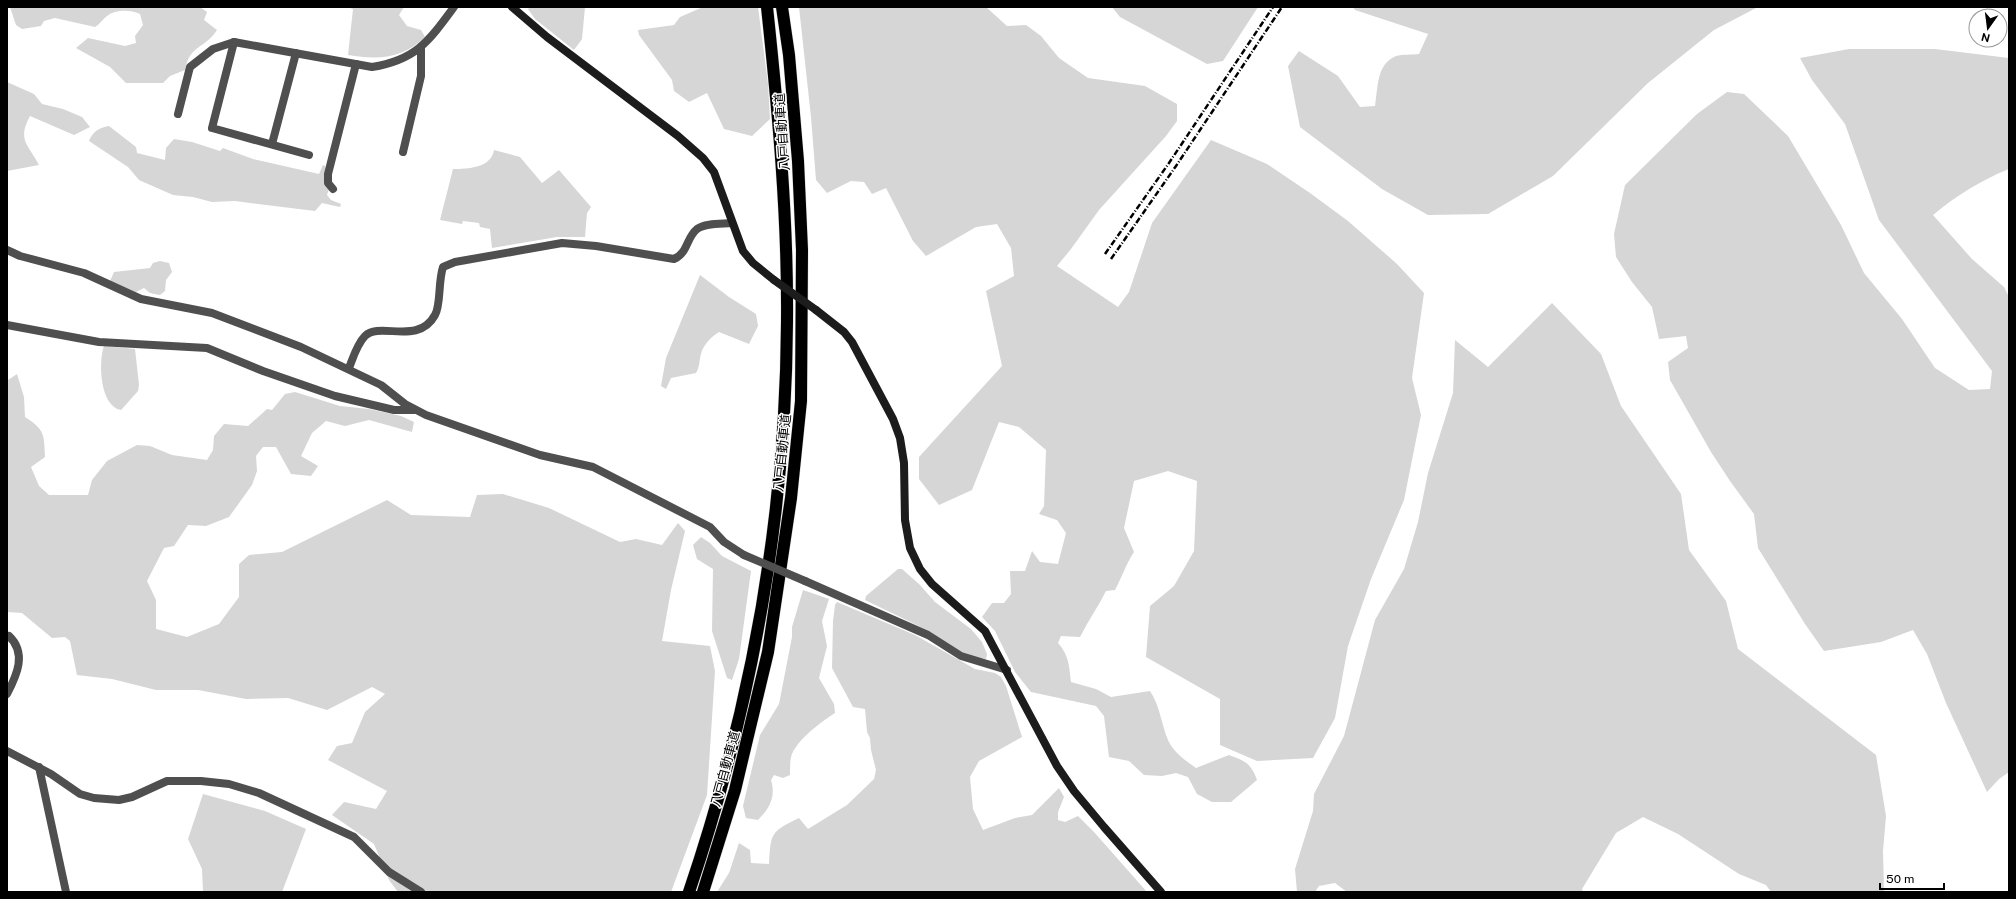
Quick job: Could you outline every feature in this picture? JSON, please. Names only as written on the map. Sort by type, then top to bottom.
[{"type":"highway","name":"八戸自動車道","points":[[689,892],[705,846],[741,713],[754,648],[777,496],[785,402],[787,251],[767,7]]},
{"type":"highway","name":"八戸自動車道","points":[[703,892],[735,790],[768,652],[791,498],[801,401],[802,250],[799,169],[793,98],[782,7]]},
{"type":"street","points":[[178,114],[190,67],[214,49],[234,42],[372,67],[392,64],[430,40],[454,7]]},
{"type":"street","points":[[512,7],[547,37],[678,136],[703,158],[714,172],[743,251],[753,263],[844,332],[852,342],[893,419],[900,438],[904,463],[905,520],[908,538],[914,558],[932,584],[985,630],[1045,745],[1074,791],[1161,892]]},
{"type":"street","points":[[234,42],[212,128],[309,155]]},
{"type":"street","points":[[403,152],[421,76],[421,47]]},
{"type":"street","points":[[272,144],[296,53]]},
{"type":"street","points":[[332,189],[328,183],[328,174],[356,64]]},
{"type":"street","points":[[349,368],[358,345],[366,335],[383,330],[407,332],[417,330],[436,315],[439,278],[444,267],[455,262],[562,243],[596,246],[674,259],[681,256],[685,251],[692,236],[698,229],[706,226],[732,223]]},
{"type":"street","points":[[7,250],[20,256],[84,273],[141,299],[200,310],[223,317],[301,347],[349,368],[381,385],[414,410],[540,455],[593,467],[710,527],[724,542],[744,555],[928,635],[961,656],[1007,670]]},
{"type":"street","points":[[7,325],[99,342],[207,348],[335,396],[394,410],[414,410]]},
{"type":"street","points":[[7,694],[16,673],[18,662],[16,643],[9,636]]},
{"type":"street","points":[[7,751],[39,767],[80,794],[94,798],[119,800],[132,797],[167,781],[201,781],[229,784],[259,793],[354,837],[389,872],[421,892]]},
{"type":"street","points":[[39,767],[66,892]]},
{"type":"shaded area","points":[[10,7],[200,7],[207,12],[204,20],[217,30],[208,41],[190,55],[185,70],[170,76],[163,83],[126,83],[110,67],[76,48],[88,38],[125,46],[136,43],[135,36],[143,25],[140,14],[128,11],[115,12],[107,16],[95,27],[55,18],[44,21],[41,26],[22,29],[16,25]]},
{"type":"shaded area","points":[[347,7],[404,7],[399,15],[407,26],[421,30],[425,37],[407,50],[398,54],[379,57],[359,57],[348,55],[353,9]]},
{"type":"shaded area","points":[[531,7],[585,7],[582,39],[574,50],[535,19],[528,9]]},
{"type":"shaded area","points":[[703,7],[758,7],[768,84],[770,119],[752,136],[724,129],[707,93],[689,102],[674,91],[672,80],[639,35],[638,30],[674,25],[680,17]]},
{"type":"shaded area","points":[[799,7],[986,7],[1007,26],[1026,25],[1041,36],[1059,58],[1088,78],[1145,86],[1177,104],[1177,121],[1166,136],[1099,210],[1057,266],[1118,307],[1129,292],[1152,223],[1211,140],[1267,164],[1310,193],[1348,221],[1397,264],[1424,293],[1412,378],[1421,415],[1404,500],[1371,579],[1348,646],[1335,718],[1313,758],[1257,761],[1220,745],[1220,699],[1146,657],[1150,606],[1174,586],[1194,551],[1197,481],[1168,471],[1134,481],[1124,528],[1134,552],[1115,590],[1106,591],[1080,637],[1061,636],[1058,643],[1062,647],[1066,656],[1071,682],[1096,689],[1111,697],[1150,691],[1156,703],[1170,744],[1184,759],[1196,768],[1229,755],[1247,763],[1257,780],[1231,802],[1212,802],[1197,794],[1188,777],[1176,773],[1162,776],[1144,775],[1129,761],[1109,757],[1104,716],[1096,706],[1031,692],[1015,672],[995,631],[982,617],[992,603],[1004,603],[1011,594],[1010,571],[1025,571],[1032,551],[1040,562],[1058,564],[1066,533],[1057,520],[1039,514],[1044,506],[1046,450],[1019,427],[999,422],[972,490],[939,505],[919,479],[919,457],[1002,366],[986,291],[1014,276],[1011,248],[997,224],[976,227],[926,256],[913,241],[886,188],[872,194],[864,182],[851,181],[827,193],[816,180]]},
{"type":"shaded area","points":[[1112,7],[1258,7],[1223,61],[1207,64],[1120,17]]},
{"type":"shaded area","points":[[1353,7],[1758,7],[1714,30],[1648,83],[1553,176],[1488,214],[1428,215],[1382,189],[1300,127],[1288,66],[1299,51],[1338,76],[1360,107],[1375,106],[1379,78],[1385,65],[1389,60],[1396,56],[1419,54],[1428,34],[1355,10]]},
{"type":"shaded area","points":[[1849,49],[1935,49],[2009,58],[2009,169],[1969,189],[1933,215],[1972,259],[2004,287],[2009,297],[2009,772],[1999,779],[1987,792],[1946,703],[1927,654],[1913,630],[1881,642],[1824,651],[1805,624],[1758,548],[1754,514],[1711,452],[1670,380],[1668,362],[1688,348],[1686,336],[1659,339],[1652,307],[1632,282],[1616,257],[1614,234],[1625,185],[1697,114],[1727,92],[1744,94],[1788,136],[1841,225],[1864,273],[1902,319],[1935,368],[1969,390],[1990,389],[1992,371],[1879,220],[1845,124],[1812,80],[1800,58]]},
{"type":"shaded area","points":[[7,82],[34,94],[42,104],[63,109],[82,117],[90,127],[74,135],[30,116],[24,131],[24,137],[39,165],[7,171]]},
{"type":"shaded area","points":[[109,126],[136,147],[137,153],[165,160],[166,148],[174,139],[192,142],[220,151],[223,148],[253,159],[319,174],[323,165],[325,166],[329,189],[327,195],[331,200],[341,204],[340,207],[322,203],[315,211],[235,201],[212,202],[193,197],[173,195],[139,180],[128,167],[89,141],[97,130]]},
{"type":"shaded area","points":[[494,150],[520,157],[542,183],[559,170],[591,207],[587,213],[585,237],[557,237],[492,248],[490,229],[480,227],[479,223],[463,221],[462,224],[440,220],[453,169],[472,168],[484,164],[492,156]]},
{"type":"shaded area","points":[[160,261],[169,263],[172,272],[166,280],[165,291],[160,295],[150,293],[144,288],[136,292],[110,281],[114,272],[150,268],[153,263]]},
{"type":"shaded area","points":[[700,275],[729,297],[756,314],[758,326],[749,344],[719,332],[716,334],[704,347],[696,373],[671,378],[666,389],[661,386],[666,358]]},
{"type":"shaded area","points":[[1552,303],[1601,354],[1621,406],[1681,494],[1689,550],[1726,601],[1738,649],[1876,755],[1886,816],[1883,851],[1884,892],[1771,892],[1766,885],[1739,874],[1678,834],[1643,817],[1616,833],[1582,889],[1583,892],[1347,892],[1335,883],[1319,886],[1315,892],[1297,892],[1295,869],[1313,811],[1314,794],[1344,736],[1375,620],[1404,569],[1418,522],[1428,473],[1453,393],[1455,340],[1488,367]]},
{"type":"shaded area","points":[[104,346],[135,349],[139,385],[138,391],[121,410],[114,407],[109,401],[102,383],[101,362]]},
{"type":"shaded area","points":[[17,374],[24,397],[25,417],[40,429],[44,438],[45,457],[31,467],[39,486],[49,495],[88,495],[92,480],[107,461],[137,445],[150,446],[172,455],[207,460],[213,450],[214,436],[224,424],[248,426],[267,409],[272,410],[285,394],[295,392],[340,406],[369,409],[401,416],[414,422],[412,432],[369,420],[345,426],[326,421],[312,433],[301,456],[318,466],[311,476],[291,474],[276,447],[263,447],[256,456],[257,471],[252,485],[229,517],[206,526],[188,525],[174,546],[164,548],[147,581],[156,600],[156,629],[187,637],[219,624],[239,597],[239,564],[249,555],[282,552],[387,500],[411,515],[470,517],[477,495],[503,494],[549,508],[620,542],[636,539],[662,545],[678,523],[685,531],[671,590],[662,641],[710,646],[715,671],[707,795],[671,892],[398,892],[389,880],[374,844],[332,815],[344,802],[376,809],[387,791],[328,760],[337,746],[352,743],[365,712],[385,694],[372,687],[327,710],[288,698],[246,699],[198,690],[156,690],[112,679],[77,675],[70,641],[65,637],[52,638],[22,613],[7,612],[7,382]]},
{"type":"shaded area","points":[[701,537],[710,543],[722,556],[751,571],[739,659],[732,680],[727,678],[712,631],[713,569],[697,559],[693,545]]},
{"type":"shaded area","points":[[898,569],[902,569],[920,585],[935,602],[971,629],[982,642],[987,654],[986,659],[964,655],[929,631],[865,600],[866,596]]},
{"type":"shaded area","points":[[803,590],[829,599],[822,621],[827,646],[819,678],[834,704],[835,713],[816,726],[798,744],[791,757],[790,775],[783,778],[774,775],[771,780],[773,791],[771,802],[766,811],[758,820],[746,818],[743,806],[760,735],[779,704],[792,637],[792,627]]},
{"type":"shaded area","points":[[837,602],[915,635],[975,669],[995,673],[1001,677],[1006,686],[1022,737],[979,761],[970,777],[973,809],[983,830],[1015,818],[1032,815],[1059,788],[1064,797],[1058,812],[1058,820],[1065,822],[1078,816],[1147,892],[717,892],[729,873],[739,843],[750,850],[751,863],[769,864],[770,846],[777,831],[799,818],[808,829],[847,805],[874,779],[876,770],[871,750],[870,738],[867,732],[865,709],[853,707],[832,668],[833,621],[835,605]]},
{"type":"shaded area","points":[[203,794],[265,811],[306,829],[282,892],[203,892],[202,869],[188,839]]},
{"type":"railway","points":[[1105,254],[1169,163],[1273,7]]},
{"type":"railway","points":[[1111,259],[1176,166],[1282,7]]}]
